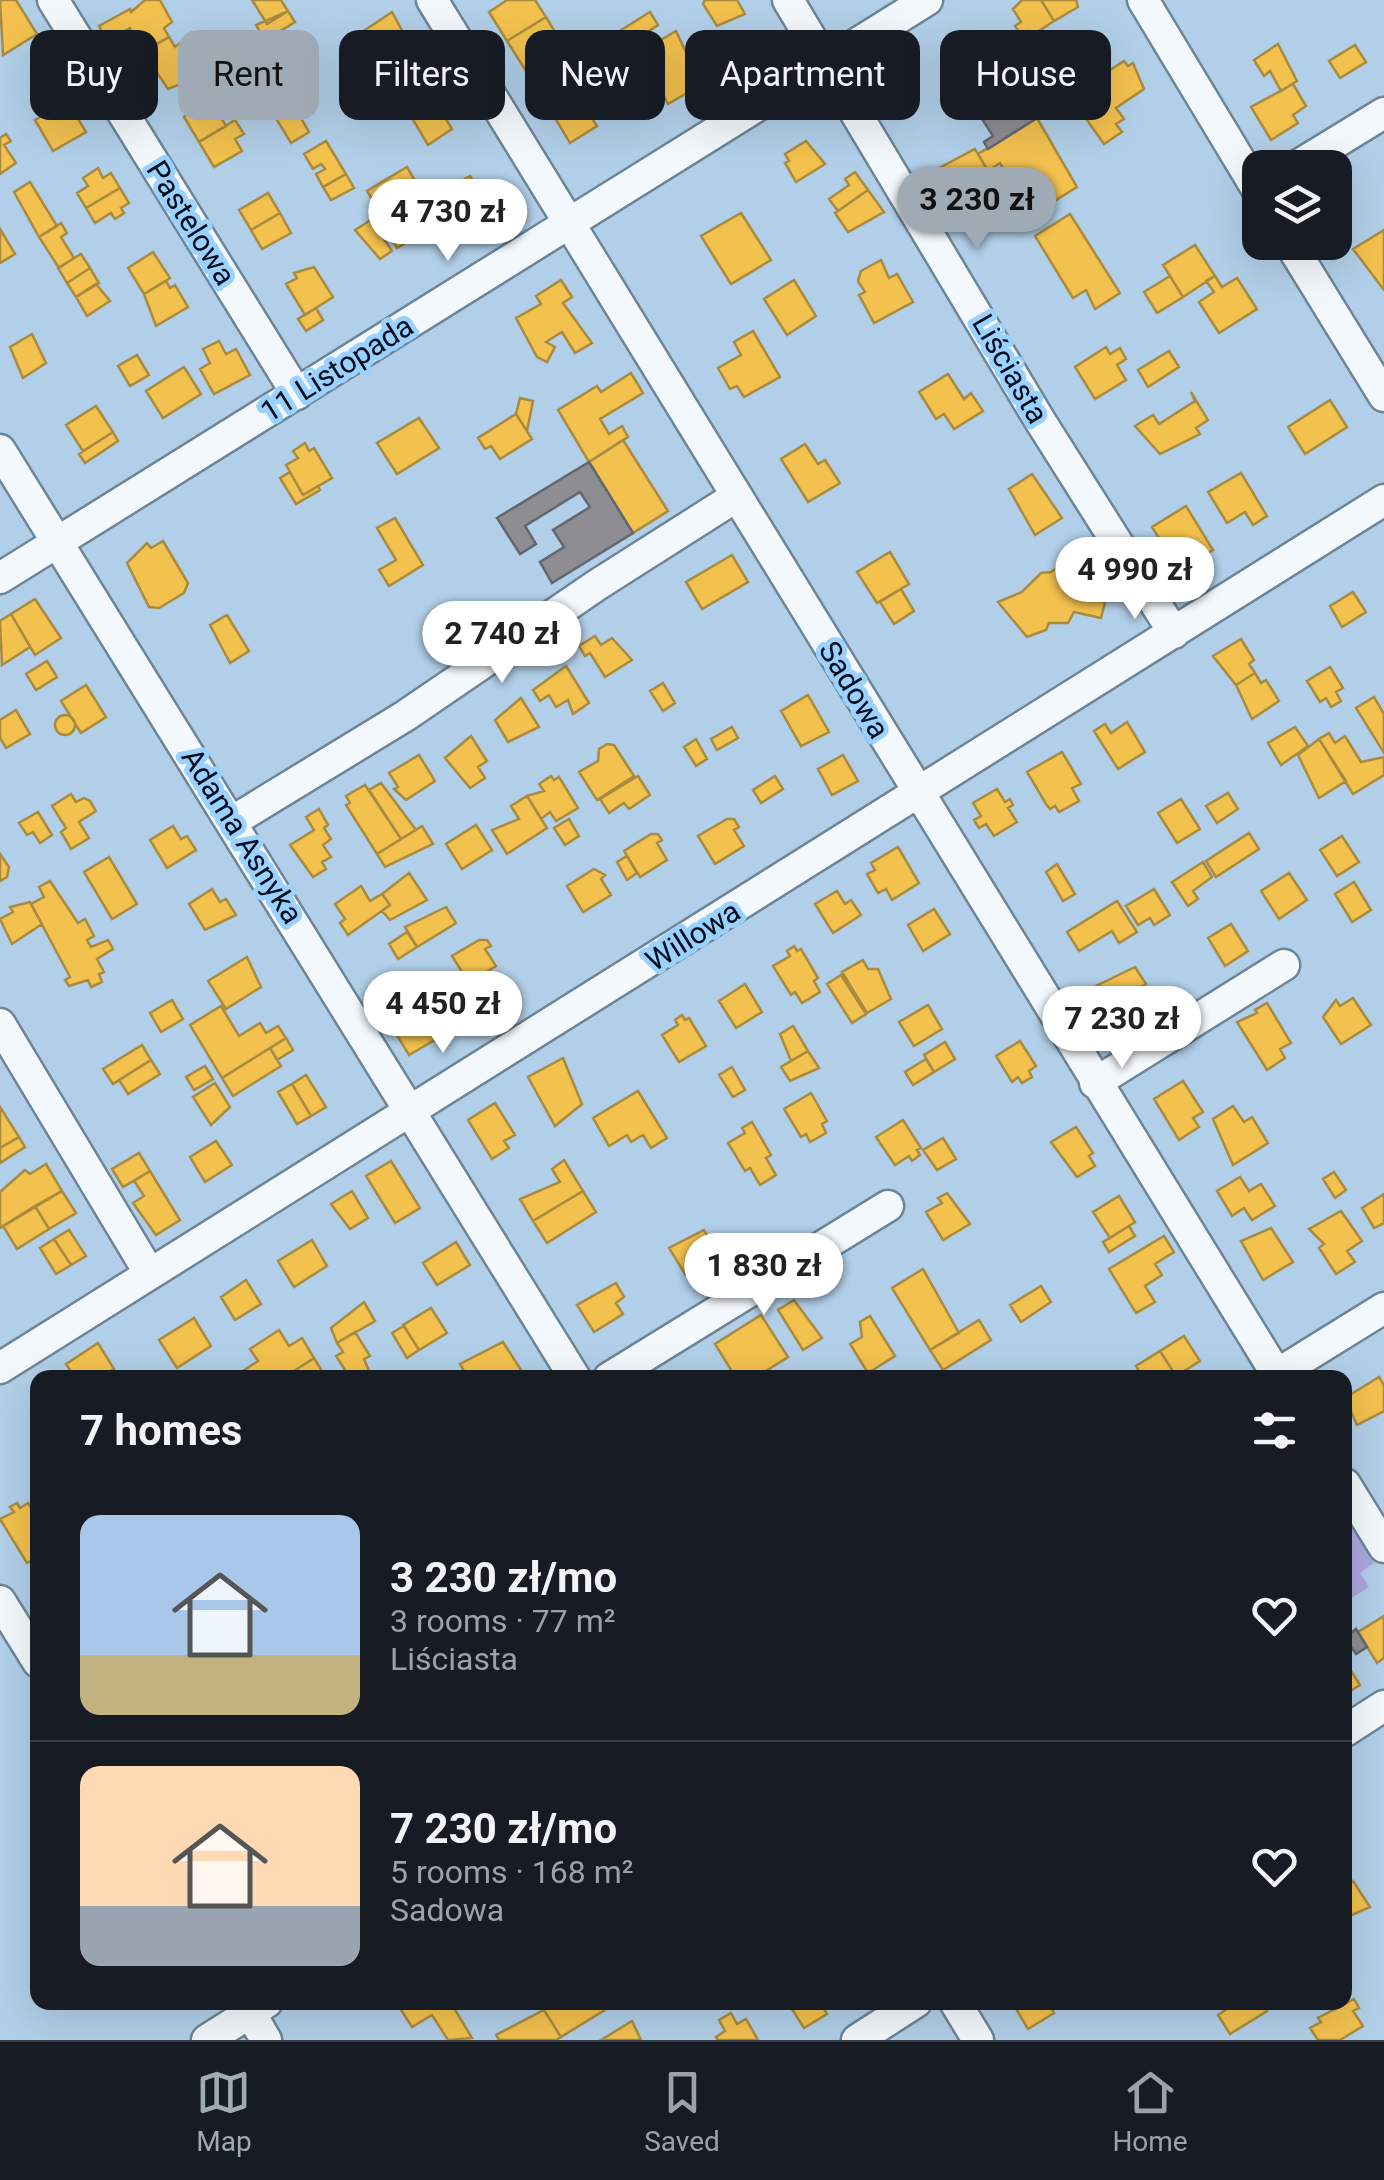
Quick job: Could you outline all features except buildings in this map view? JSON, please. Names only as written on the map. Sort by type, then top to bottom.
[{"type":"street","name":"Pastelowa","points":[[53,0],[297,394]]},
{"type":"street","name":"Sadowa","points":[[432,0],[1272,1370]]},
{"type":"street","name":"Liściasta","points":[[788,0],[807,30]]},
{"type":"street","name":"11 Listopada","points":[[881,30],[927,0]]},
{"type":"street","points":[[1143,0],[1242,163]]},
{"type":"street","points":[[1323,150],[1384,113]]},
{"type":"street","name":"11 Listopada","points":[[0,578],[737,120]]},
{"type":"street","name":"Liściasta","points":[[861,120],[1084,494],[1174,633]]},
{"type":"street","points":[[1301,260],[1384,396]]},
{"type":"street","name":"Adama Asnyka","points":[[0,450],[571,1370]]},
{"type":"street","points":[[233,821],[405,716],[597,584],[738,496]]},
{"type":"street","name":"Willowa","points":[[0,1368],[1384,500]]},
{"type":"street","points":[[1095,1083],[1284,965]]},
{"type":"street","points":[[0,1024],[150,1274]]},
{"type":"street","points":[[622,1370],[888,1206]]},
{"type":"street","points":[[1286,1370],[1384,1308]]},
{"type":"street","points":[[1352,1495],[1384,1547]]},
{"type":"street","points":[[16,1608],[30,1642]]},
{"type":"street","points":[[1352,1727],[1384,1706]]},
{"type":"street","points":[[207,2040],[248,2010]]},
{"type":"street","points":[[255,2010],[266,2040]]},
{"type":"street","points":[[856,2040],[903,2010]]},
{"type":"street","points":[[959,2010],[978,2040]]},
{"type":"shaded area","points":[[1352,1527],[1374,1563],[1360,1573],[1369,1587],[1352,1598]]}]
